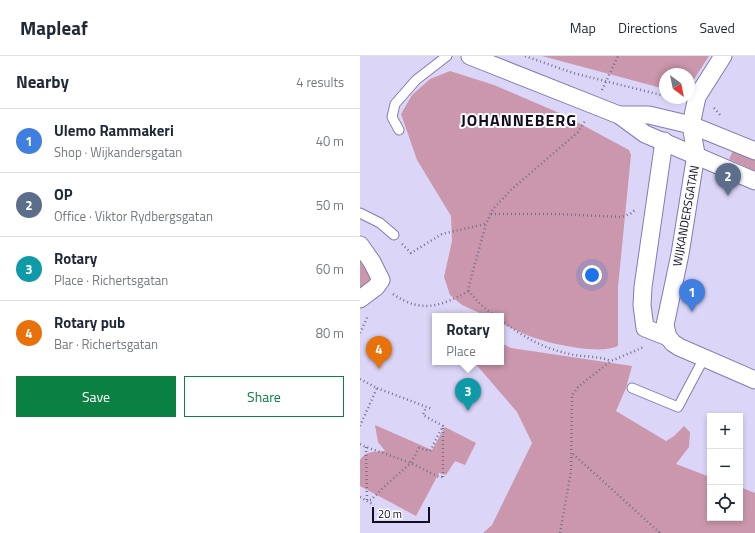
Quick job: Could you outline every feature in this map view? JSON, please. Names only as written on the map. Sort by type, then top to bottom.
[{"type":"street","points":[[470,56],[619,115],[645,134],[696,154],[755,181]]},
{"type":"street","name":"WIJKANDERSGATAN","points":[[668,337],[665,325],[680,254],[696,154],[691,125],[697,97],[723,56]]},
{"type":"street","points":[[619,115],[649,115],[691,125],[755,151]]},
{"type":"street","points":[[664,141],[644,280],[642,305],[645,328],[668,337],[679,347],[755,380]]},
{"type":"street","points":[[360,246],[372,262],[381,280],[365,306]]},
{"type":"lane","points":[[399,130],[392,117],[395,104],[416,80],[447,56]]},
{"type":"lane","points":[[360,213],[380,223],[394,235]]},
{"type":"lane","points":[[632,388],[678,407],[704,358]]},
{"type":"path","points":[[525,56],[573,73],[659,95]]},
{"type":"path","points":[[468,291],[486,224],[493,209],[511,190],[578,132],[595,105],[618,56]]},
{"type":"path","points":[[697,97],[716,109],[720,116],[726,120]]},
{"type":"path","points":[[491,214],[557,214],[621,217],[630,214]]},
{"type":"path","points":[[394,235],[411,253],[442,234],[486,224]]},
{"type":"path","points":[[404,300],[415,305],[428,307],[442,304],[468,291]]},
{"type":"path","points":[[468,291],[481,305],[491,313]]},
{"type":"path","points":[[360,333],[365,306]]},
{"type":"path","points":[[504,322],[522,336],[550,349],[575,355],[604,358],[611,361]]},
{"type":"path","points":[[560,533],[572,471],[572,395],[579,386],[611,361],[668,337]]},
{"type":"path","points":[[360,379],[378,388],[432,409]]},
{"type":"path","points":[[360,426],[378,388]]},
{"type":"path","points":[[426,407],[423,415],[443,426]]},
{"type":"path","points":[[367,500],[371,500],[411,463],[419,448],[430,451],[443,426]]},
{"type":"path","points":[[360,444],[411,463],[442,478],[443,426]]},
{"type":"path","points":[[366,447],[367,500]]},
{"type":"path","points":[[573,454],[658,532],[662,533]]},
{"type":"path","points":[[360,497],[374,505]]},
{"type":"shaded area","points":[[542,56],[709,56],[695,78],[695,68],[659,68],[659,87]]},
{"type":"shaded area","points":[[450,71],[494,85],[564,115],[629,150],[631,155],[618,287],[618,346],[600,349],[575,348],[540,340],[504,324],[504,313],[479,313],[462,305],[450,295],[444,277],[452,241],[451,216],[417,160],[401,114],[412,95],[430,79]]},
{"type":"shaded area","points":[[734,149],[755,158],[755,171],[729,159]]},
{"type":"shaded area","points":[[360,257],[369,271],[372,282],[360,294]]},
{"type":"shaded area","points":[[504,344],[511,348],[632,366],[626,388],[616,411],[666,441],[674,436],[684,426],[690,432],[689,447],[676,464],[707,476],[707,521],[743,521],[743,488],[755,493],[755,533],[483,533],[492,525],[532,443],[517,412],[477,365],[504,365]]},
{"type":"shaded area","points":[[375,425],[432,450],[445,427],[476,443],[465,465],[455,461],[446,475],[439,473],[416,516],[360,486],[360,460],[362,457],[368,453],[385,451],[378,442]]},
{"type":"place","name":"OP","points":[[728,196]]},
{"type":"place","name":"Ulemo Rammakeri","points":[[692,312]]},
{"type":"place","name":"Rotary pub","points":[[379,369]]},
{"type":"place","name":"Rotary","points":[[468,411]]},
{"type":"district","name":"JOHANNEBERG","points":[[519,120]]}]
